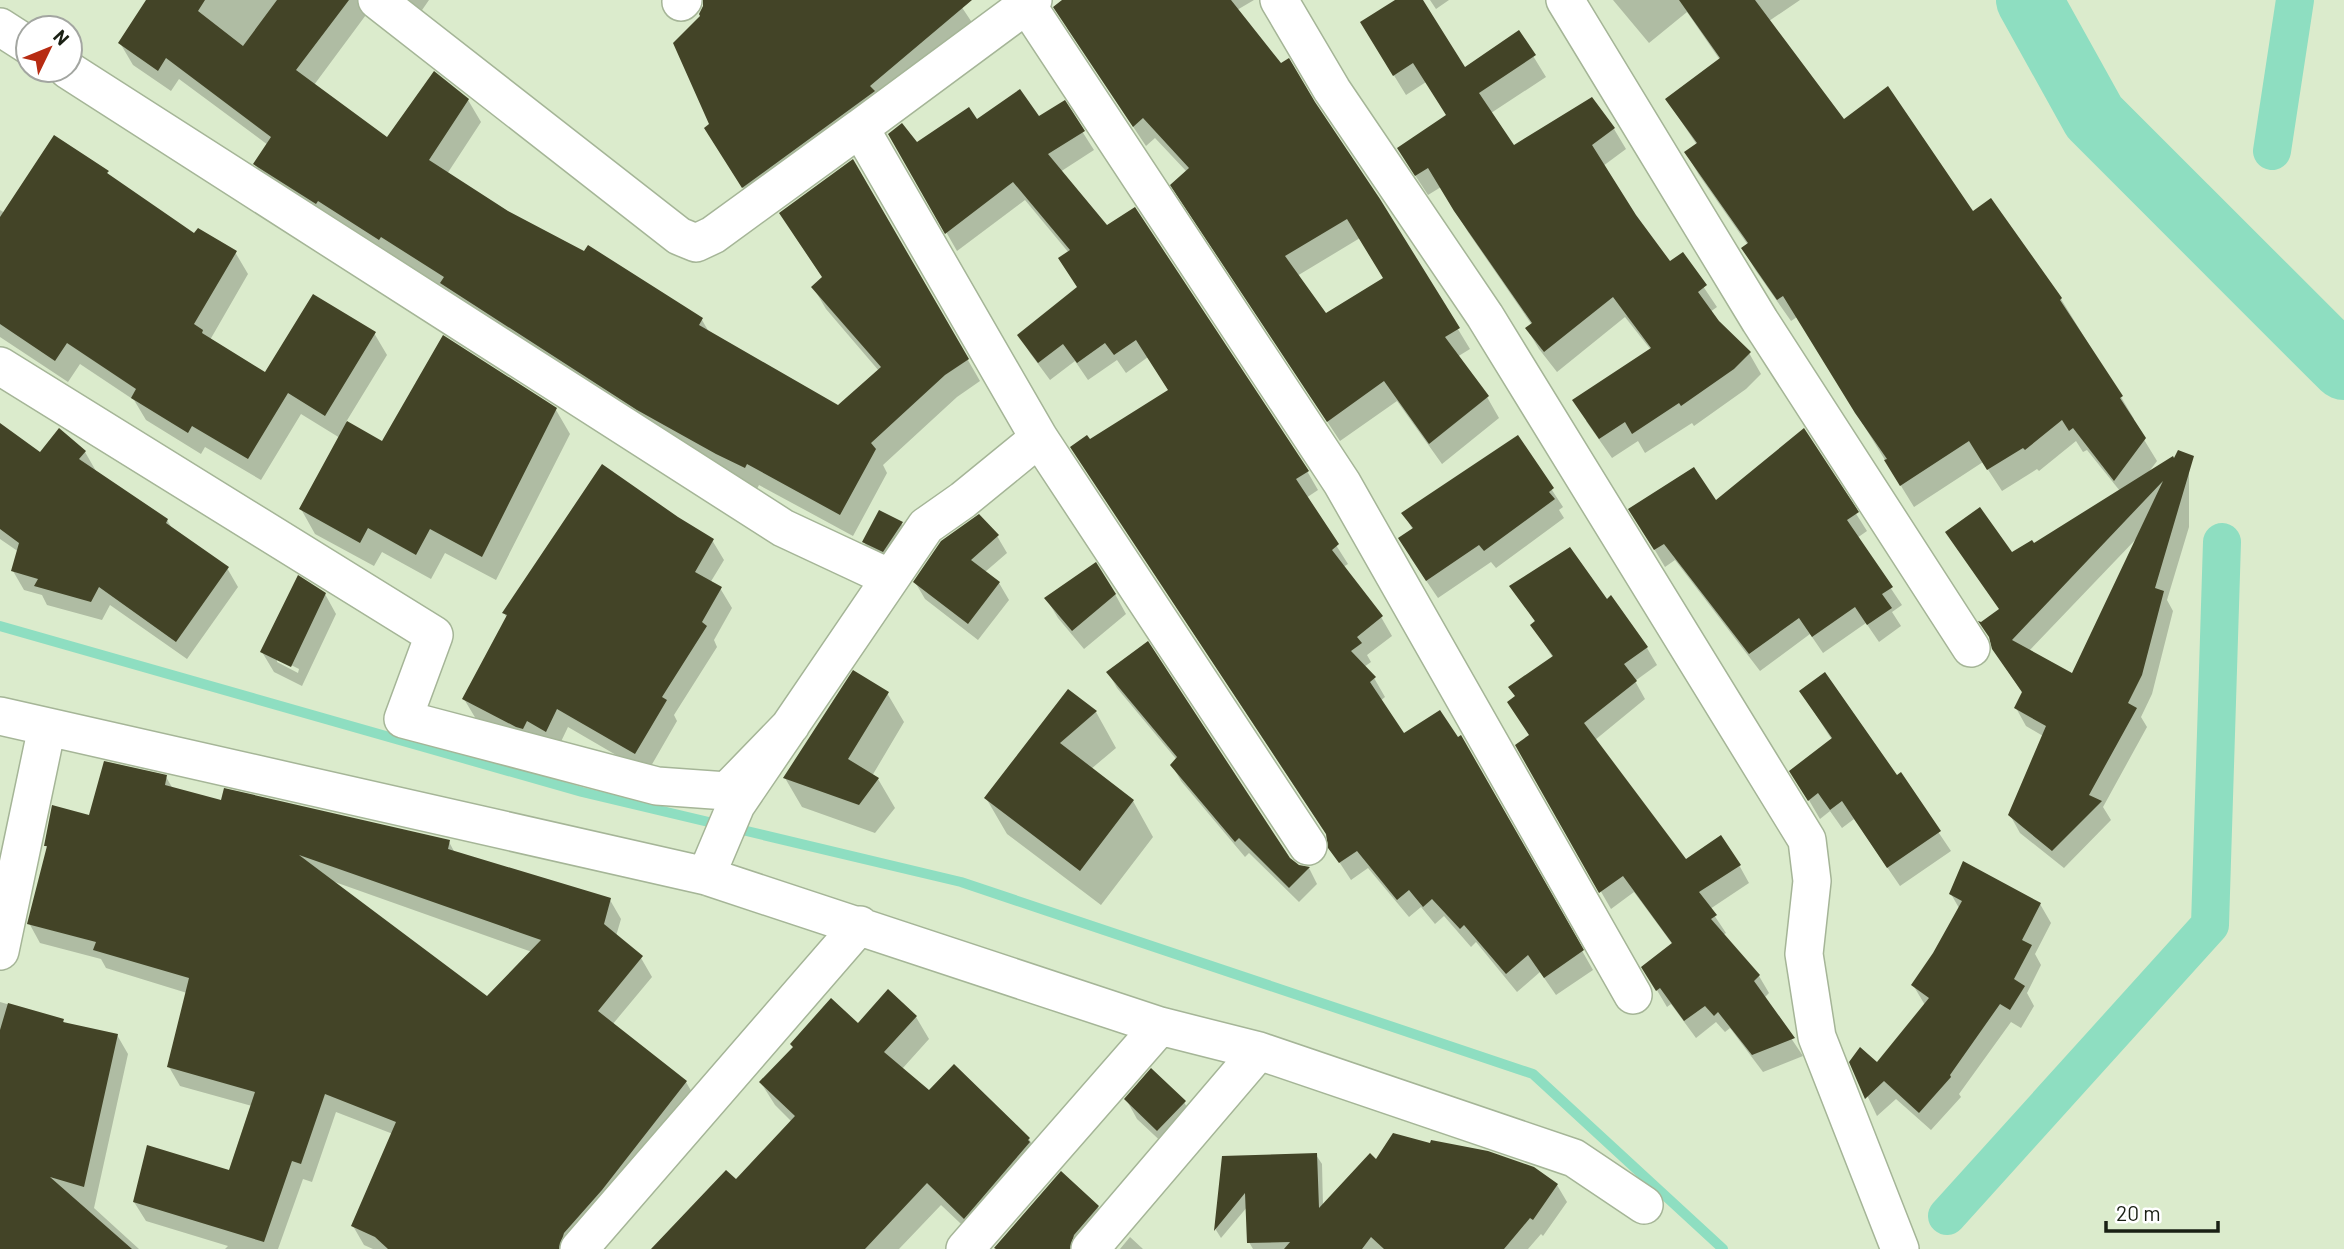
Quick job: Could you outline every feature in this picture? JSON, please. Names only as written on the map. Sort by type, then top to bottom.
[{"type":"street","points":[[377,0],[679,236],[696,243],[713,235],[1030,2],[1342,483],[1633,995]]},
{"type":"street","points":[[1279,0],[1332,90],[1485,316],[1807,840],[1812,881],[1804,954],[1817,1037],[1900,1249]]},
{"type":"street","points":[[1566,0],[1759,321],[1971,648]]},
{"type":"street","points":[[84,80],[783,527],[890,579]]},
{"type":"street","points":[[860,128],[1039,438],[1308,846]]},
{"type":"street","points":[[0,366],[434,635],[403,719],[657,786],[727,791],[791,724]]},
{"type":"street","points":[[706,876],[736,805],[926,526],[963,500],[1039,438]]},
{"type":"street","points":[[0,716],[706,876],[1160,1026],[1259,1051],[1574,1158],[1644,1205]]},
{"type":"street","points":[[0,951],[47,727]]},
{"type":"street","points":[[579,1249],[860,925]]},
{"type":"street","points":[[965,1249],[1160,1026]]},
{"type":"street","points":[[1090,1249],[1259,1051]]},
{"type":"building","points":[[146,0],[205,0],[198,11],[243,46],[277,0],[349,0],[296,70],[387,137],[434,71],[469,99],[429,160],[508,211],[584,251],[588,245],[703,318],[699,325],[838,405],[881,367],[811,287],[822,277],[779,213],[853,159],[969,359],[945,375],[871,443],[876,449],[840,515],[747,464],[745,468],[716,454],[637,410],[440,283],[444,277],[318,201],[316,204],[253,164],[271,137],[166,58],[158,71],[118,43]]},
{"type":"building","points":[[703,0],[972,0],[870,86],[875,91],[742,188],[704,128],[709,124],[673,43],[700,16]]},
{"type":"building","points":[[1062,0],[1231,0],[1281,63],[1289,58],[1460,328],[1445,337],[1489,396],[1429,444],[1384,381],[1327,422],[1170,185],[1189,168],[1143,118],[1133,127],[1053,7]],"holes":[[[1347,219],[1383,278],[1326,313],[1285,256]]]},
{"type":"building","points":[[1395,0],[1423,0],[1465,67],[1519,30],[1536,55],[1479,93],[1514,145],[1592,97],[1615,128],[1592,145],[1636,215],[1670,261],[1683,252],[1707,285],[1698,292],[1719,321],[1751,352],[1734,369],[1681,406],[1679,403],[1632,434],[1625,422],[1599,439],[1572,400],[1651,348],[1613,297],[1544,352],[1525,328],[1532,323],[1454,211],[1428,168],[1415,176],[1397,148],[1446,115],[1413,63],[1393,76],[1360,22]]},
{"type":"building","points":[[1679,0],[1755,0],[1844,119],[1888,86],[1973,211],[1991,198],[2062,298],[2060,300],[2123,396],[2120,398],[2146,438],[2114,481],[2073,428],[2069,431],[2062,420],[2025,450],[2023,448],[1987,470],[1969,441],[1900,486],[1884,460],[1887,459],[1855,413],[1783,296],[1777,300],[1741,248],[1748,243],[1684,152],[1697,143],[1665,99],[1720,58]]},
{"type":"building","points":[[1020,89],[1039,116],[1065,100],[1085,131],[1048,154],[1107,225],[1135,207],[1309,471],[1296,479],[1339,544],[1332,550],[1383,616],[1357,637],[1362,643],[1351,651],[1376,677],[1370,682],[1404,733],[1440,710],[1458,737],[1461,735],[1584,950],[1544,978],[1528,955],[1506,974],[1464,925],[1460,929],[1432,899],[1423,907],[1409,890],[1397,900],[1357,851],[1339,863],[1328,848],[1326,834],[1070,447],[1087,435],[1090,439],[1168,390],[1136,340],[1114,355],[1105,343],[1077,363],[1063,344],[1038,363],[1017,335],[1077,287],[1058,258],[1070,250],[1013,182],[945,234],[888,134],[902,123],[917,142],[969,107],[977,119]]},
{"type":"building","points":[[54,135],[194,233],[198,228],[237,251],[194,324],[203,330],[202,333],[265,372],[313,294],[376,332],[325,416],[288,393],[248,459],[192,426],[188,433],[131,398],[136,389],[67,343],[55,361],[0,324],[0,217]]},
{"type":"building","points":[[443,335],[557,408],[482,557],[430,529],[416,555],[368,528],[360,543],[299,509],[347,421],[382,441]]},
{"type":"building","points":[[0,423],[40,452],[59,428],[86,451],[79,459],[168,519],[166,523],[229,567],[176,642],[99,587],[91,602],[34,586],[38,579],[11,571],[19,543],[0,529]]},
{"type":"building","points":[[1804,428],[1859,512],[1847,520],[1893,587],[1882,594],[1892,608],[1867,625],[1855,607],[1812,637],[1799,618],[1749,654],[1664,544],[1654,550],[1628,509],[1694,467],[1716,500]]},
{"type":"building","points":[[1518,435],[1554,488],[1549,492],[1555,499],[1484,551],[1479,545],[1426,581],[1398,538],[1413,528],[1401,513]]},
{"type":"building","points":[[2178,450],[2194,456],[2155,588],[2164,591],[2142,675],[2128,703],[2137,708],[2089,795],[2102,801],[2052,851],[2008,815],[2046,726],[2014,708],[2022,692],[1992,649],[1989,637],[1978,621],[1981,622],[1999,609],[1945,532],[1980,507],[2012,552],[2032,540],[2034,543],[2173,456],[2174,458]],"holes":[[[2163,481],[2072,673],[2012,640]]]},
{"type":"building","points":[[602,464],[714,539],[695,572],[722,587],[702,622],[707,626],[662,697],[667,700],[635,754],[557,709],[546,732],[527,721],[523,729],[516,727],[462,699],[507,615],[502,613]]},
{"type":"building","points":[[879,510],[903,522],[883,552],[862,542]]},
{"type":"building","points":[[979,514],[999,535],[971,560],[1000,582],[968,624],[913,582],[941,541]]},
{"type":"building","points":[[1570,547],[1607,599],[1611,595],[1648,647],[1624,664],[1637,681],[1584,723],[1686,859],[1721,835],[1741,865],[1699,892],[1717,915],[1711,919],[1760,975],[1754,981],[1795,1038],[1752,1055],[1718,1012],[1714,1016],[1705,1006],[1684,1021],[1660,988],[1656,991],[1641,967],[1672,943],[1623,876],[1599,893],[1515,745],[1529,735],[1507,702],[1515,696],[1508,687],[1553,656],[1530,625],[1535,621],[1509,586]]},
{"type":"building","points":[[1096,562],[1116,594],[1072,631],[1044,598]]},
{"type":"building","points":[[298,575],[326,593],[291,667],[260,652]]},
{"type":"building","points":[[1148,641],[1290,858],[1299,865],[1310,867],[1289,888],[1239,838],[1235,842],[1170,765],[1177,757],[1106,672]]},
{"type":"building","points":[[853,670],[889,692],[848,759],[879,778],[859,805],[783,778]]},
{"type":"building","points":[[1825,672],[1897,775],[1901,772],[1941,831],[1887,868],[1842,801],[1830,810],[1818,793],[1808,801],[1789,771],[1832,738],[1799,691]]},
{"type":"building","points":[[1068,689],[1097,711],[1060,743],[1134,800],[1080,871],[984,798]]},
{"type":"building","points":[[104,761],[167,775],[165,785],[221,800],[224,788],[450,840],[448,849],[611,898],[604,924],[643,956],[598,1011],[687,1081],[602,1190],[564,1233],[559,1249],[388,1249],[375,1237],[351,1226],[396,1122],[325,1094],[301,1164],[292,1161],[264,1242],[133,1202],[147,1145],[229,1170],[255,1092],[167,1067],[189,978],[93,950],[96,942],[27,924],[47,846],[44,846],[52,805],[89,815]],"holes":[[[299,855],[541,940],[487,996]]]},
{"type":"building","points":[[1963,861],[2041,903],[2022,940],[2032,945],[2014,979],[2025,986],[2010,1010],[2000,1004],[1951,1077],[1919,1113],[1884,1081],[1865,1099],[1849,1062],[1860,1047],[1877,1062],[1929,998],[1911,985],[1933,953],[1962,901],[1949,894]]},
{"type":"building","points":[[888,989],[917,1016],[884,1052],[929,1090],[954,1064],[1030,1138],[1030,1142],[964,1219],[927,1183],[865,1249],[651,1249],[726,1170],[736,1179],[795,1116],[759,1082],[793,1047],[790,1044],[831,998],[858,1023]]},
{"type":"building","points":[[8,1003],[64,1019],[63,1022],[118,1034],[84,1187],[50,1177],[132,1249],[0,1249],[0,1030]]},
{"type":"building","points":[[1151,1068],[1186,1101],[1157,1131],[1124,1099]]},
{"type":"building","points":[[1393,1133],[1430,1143],[1431,1140],[1488,1151],[1534,1167],[1558,1184],[1533,1220],[1530,1218],[1504,1249],[1384,1249],[1371,1237],[1362,1249],[1284,1249],[1290,1242],[1247,1243],[1245,1193],[1214,1231],[1222,1156],[1317,1153],[1319,1208],[1370,1153],[1376,1159]]},
{"type":"building","points":[[1061,1171],[1099,1206],[1074,1235],[1070,1249],[994,1248]]},
{"type":"waterway","points":[[2029,0],[2094,117],[2344,367]]},
{"type":"waterway","points":[[2272,151],[2295,0]]},
{"type":"waterway","points":[[1947,1216],[2210,925],[2222,542]]},
{"type":"waterway","points":[[0,626],[582,792],[961,882],[1533,1074],[1723,1249]]}]
